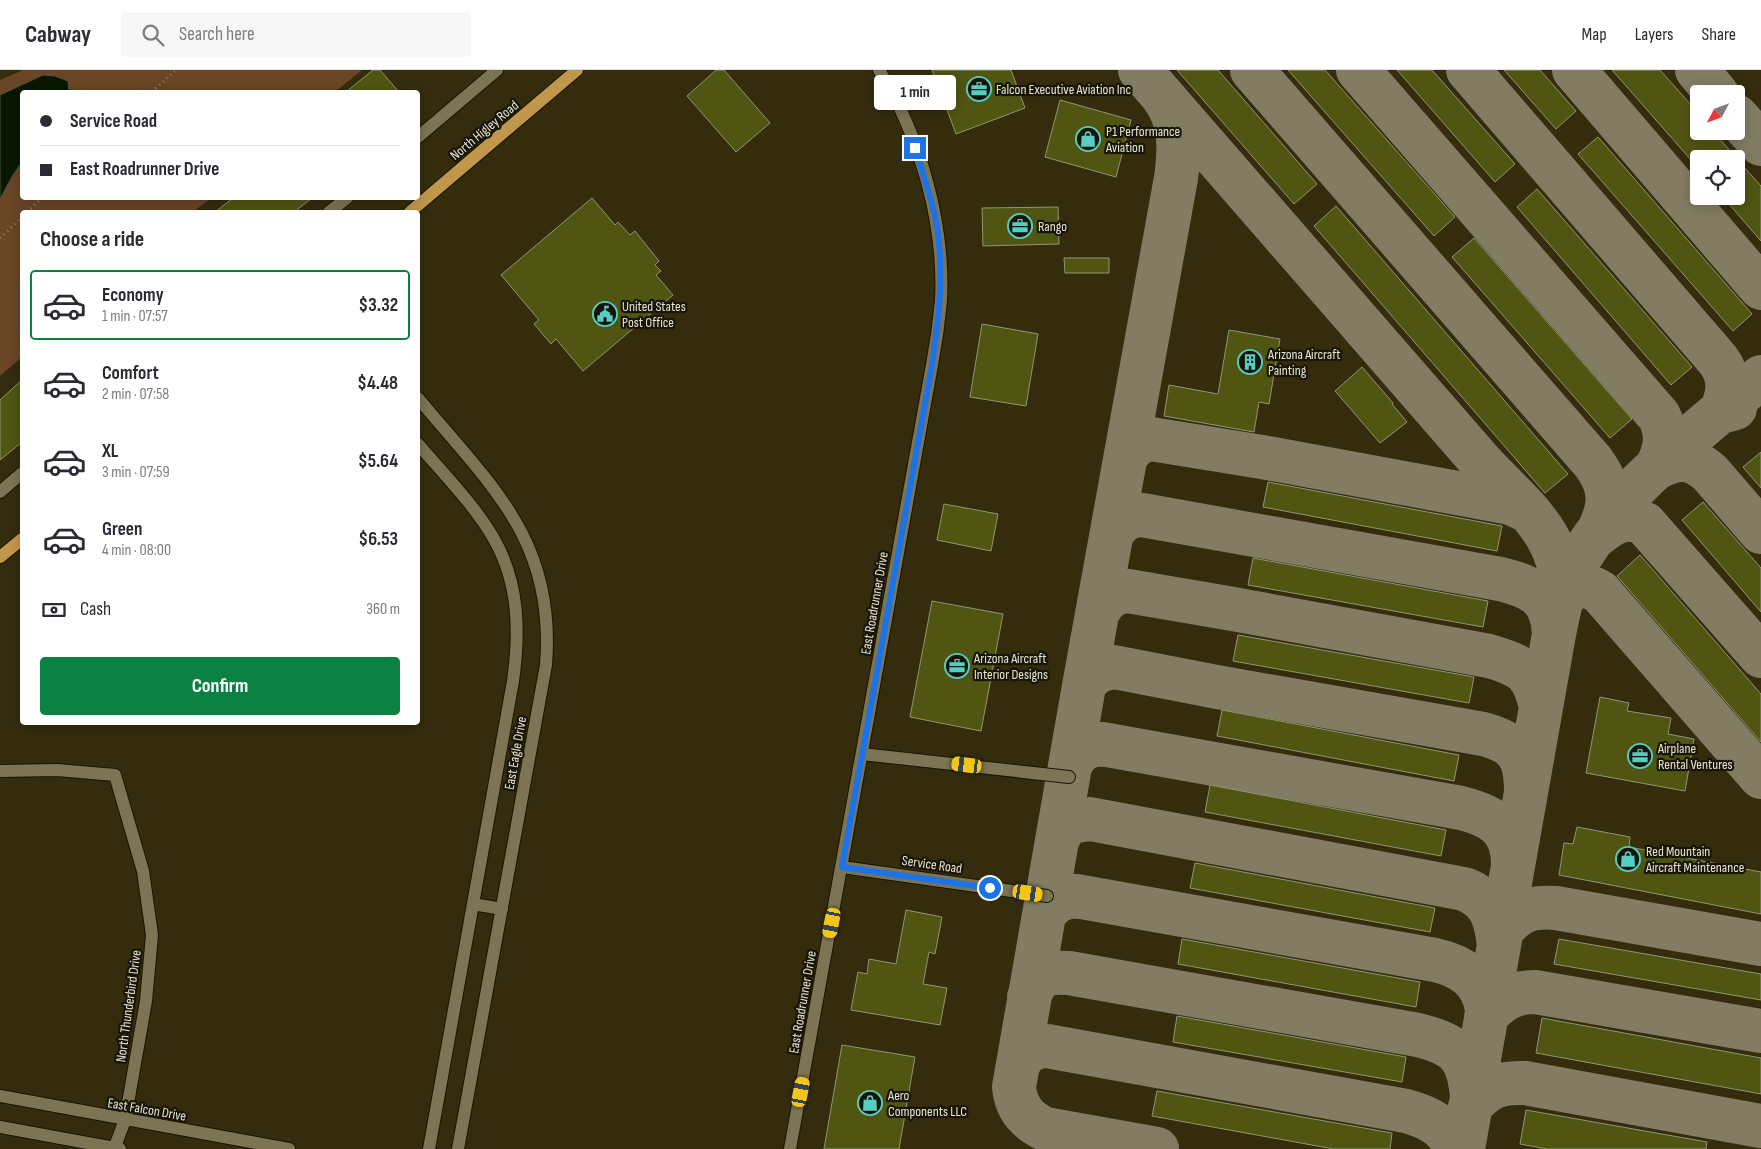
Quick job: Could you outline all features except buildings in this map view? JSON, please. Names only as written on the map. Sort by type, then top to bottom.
[{"type":"main road","name":"North Higley Road","points":[[412,210],[578,70]]},
{"type":"main road","points":[[0,557],[20,541]]},
{"type":"street","points":[[420,135],[497,70]]},
{"type":"street","name":"East Roadrunner Drive","points":[[790,1149],[932,365],[940,301],[937,227],[929,193],[911,134],[901,109],[878,70]]},
{"type":"street","points":[[332,210],[344,200]]},
{"type":"street","name":"East Eagle Drive","points":[[420,400],[492,487],[514,517],[533,557],[541,580],[548,641],[546,664],[458,1149]]},
{"type":"street","name":"East Eagle Drive","points":[[420,446],[467,502],[494,539],[512,587],[516,611],[517,650],[429,1149]]},
{"type":"street","points":[[0,492],[20,474]]},
{"type":"street","points":[[862,754],[1069,777]]},
{"type":"street","name":"North Thunderbird Drive","points":[[0,771],[57,770],[115,775],[143,871],[152,934],[146,1001],[124,1120],[116,1149]]},
{"type":"street","name":"Service Road","points":[[842,867],[1048,896]]},
{"type":"street","points":[[473,904],[502,909]]},
{"type":"street","name":"East Falcon Drive","points":[[0,1096],[289,1149]]},
{"type":"street","points":[[0,1127],[116,1149]]},
{"type":"path","points":[[154,90],[176,70]]},
{"type":"path","points":[[29,210],[40,200]]},
{"type":"path","points":[[0,238],[20,218]]},
{"type":"shaded area","points":[[23,70],[362,70],[337,90],[20,90],[20,200],[208,200],[196,210],[20,210],[20,359],[0,376],[0,80]]},
{"type":"shaded area","points":[[43,75],[55,76],[68,81],[69,90],[20,90],[20,165],[0,199],[0,95]]},
{"type":"taxiway","points":[[1140,70],[1482,463],[1539,525],[1550,542],[1558,560],[1561,581],[1560,604]]},
{"type":"taxiway","points":[[1252,70],[1593,462],[1604,481],[1608,498],[1605,516],[1596,536],[1619,521],[1631,520],[1645,524],[1761,656]]},
{"type":"taxiway","points":[[1358,70],[1659,416],[1664,429],[1665,442],[1656,468],[1678,460],[1690,461],[1703,467],[1761,532]]},
{"type":"taxiway","points":[[1468,70],[1718,360],[1727,379],[1726,398],[1721,412],[1735,408]]},
{"type":"taxiway","points":[[1574,70],[1761,288]]},
{"type":"taxiway","points":[[1697,70],[1710,85]]},
{"type":"taxiway","points":[[1157,1149],[1045,1129],[1032,1122],[1023,1112],[1017,1101],[1014,1087],[1176,178],[1178,136],[1173,116],[1163,97]]},
{"type":"taxiway","points":[[1745,126],[1761,144]]},
{"type":"taxiway","points":[[1463,1149],[1554,634],[1566,585],[1586,548],[1630,494],[1654,469],[1761,377]]},
{"type":"taxiway","points":[[1125,459],[1136,445],[1151,439],[1262,457],[1511,503],[1528,511]]},
{"type":"taxiway","points":[[1111,537],[1123,521],[1142,515],[1500,579],[1522,586],[1539,595],[1549,610],[1554,634]]},
{"type":"taxiway","points":[[1559,605],[1566,594],[1576,588],[1588,587],[1600,592],[1761,777]]},
{"type":"taxiway","points":[[1098,612],[1110,597],[1128,591],[1489,656],[1510,663],[1525,672],[1534,686],[1541,707]]},
{"type":"taxiway","points":[[1084,686],[1097,672],[1114,667],[1483,734],[1504,742],[1518,753],[1524,769],[1526,792]]},
{"type":"taxiway","points":[[1071,764],[1083,749],[1102,744],[1461,808],[1483,815],[1499,826],[1509,841],[1513,864]]},
{"type":"taxiway","points":[[1058,839],[1070,823],[1090,819],[1464,889],[1473,893],[1486,904],[1494,919],[1499,946]]},
{"type":"taxiway","points":[[1044,916],[1057,902],[1076,896],[1435,960],[1454,966],[1470,976],[1481,990],[1487,1010]]},
{"type":"taxiway","points":[[1501,931],[1513,919],[1525,911],[1539,908],[1556,908],[1761,944]]},
{"type":"taxiway","points":[[1029,997],[1036,983],[1044,976],[1054,973],[1069,973],[1418,1035],[1442,1043],[1458,1054],[1467,1071],[1472,1096]]},
{"type":"taxiway","points":[[1486,1017],[1507,998],[1527,992],[1535,992],[1761,1031]]},
{"type":"taxiway","points":[[1017,1069],[1024,1055],[1032,1049],[1047,1046],[1406,1111],[1422,1116],[1442,1128],[1456,1149]]},
{"type":"taxiway","points":[[1470,1107],[1482,1095],[1494,1087],[1525,1083],[1761,1126]]},
{"type":"place","name":"Falcon Executive Aviation Inc","points":[[979,89]]},
{"type":"place","name":"P1 Performance Aviation","points":[[1088,139]]},
{"type":"place","name":"Rango","points":[[1020,226]]},
{"type":"place","name":"United States Post Office","points":[[605,314]]},
{"type":"place","name":"Arizona Aircraft Painting","points":[[1250,362]]},
{"type":"place","name":"Arizona Aircraft Interior Designs","points":[[957,666]]},
{"type":"place","name":"Airplane Rental Ventures","points":[[1640,756]]},
{"type":"place","name":"Red Mountain Aircraft Maintenance","points":[[1628,859]]},
{"type":"place","name":"Aero Components LLC","points":[[870,1103]]},
{"type":"route","points":[[915,148],[937,227],[940,301],[937,337],[842,867],[990,888]]}]
